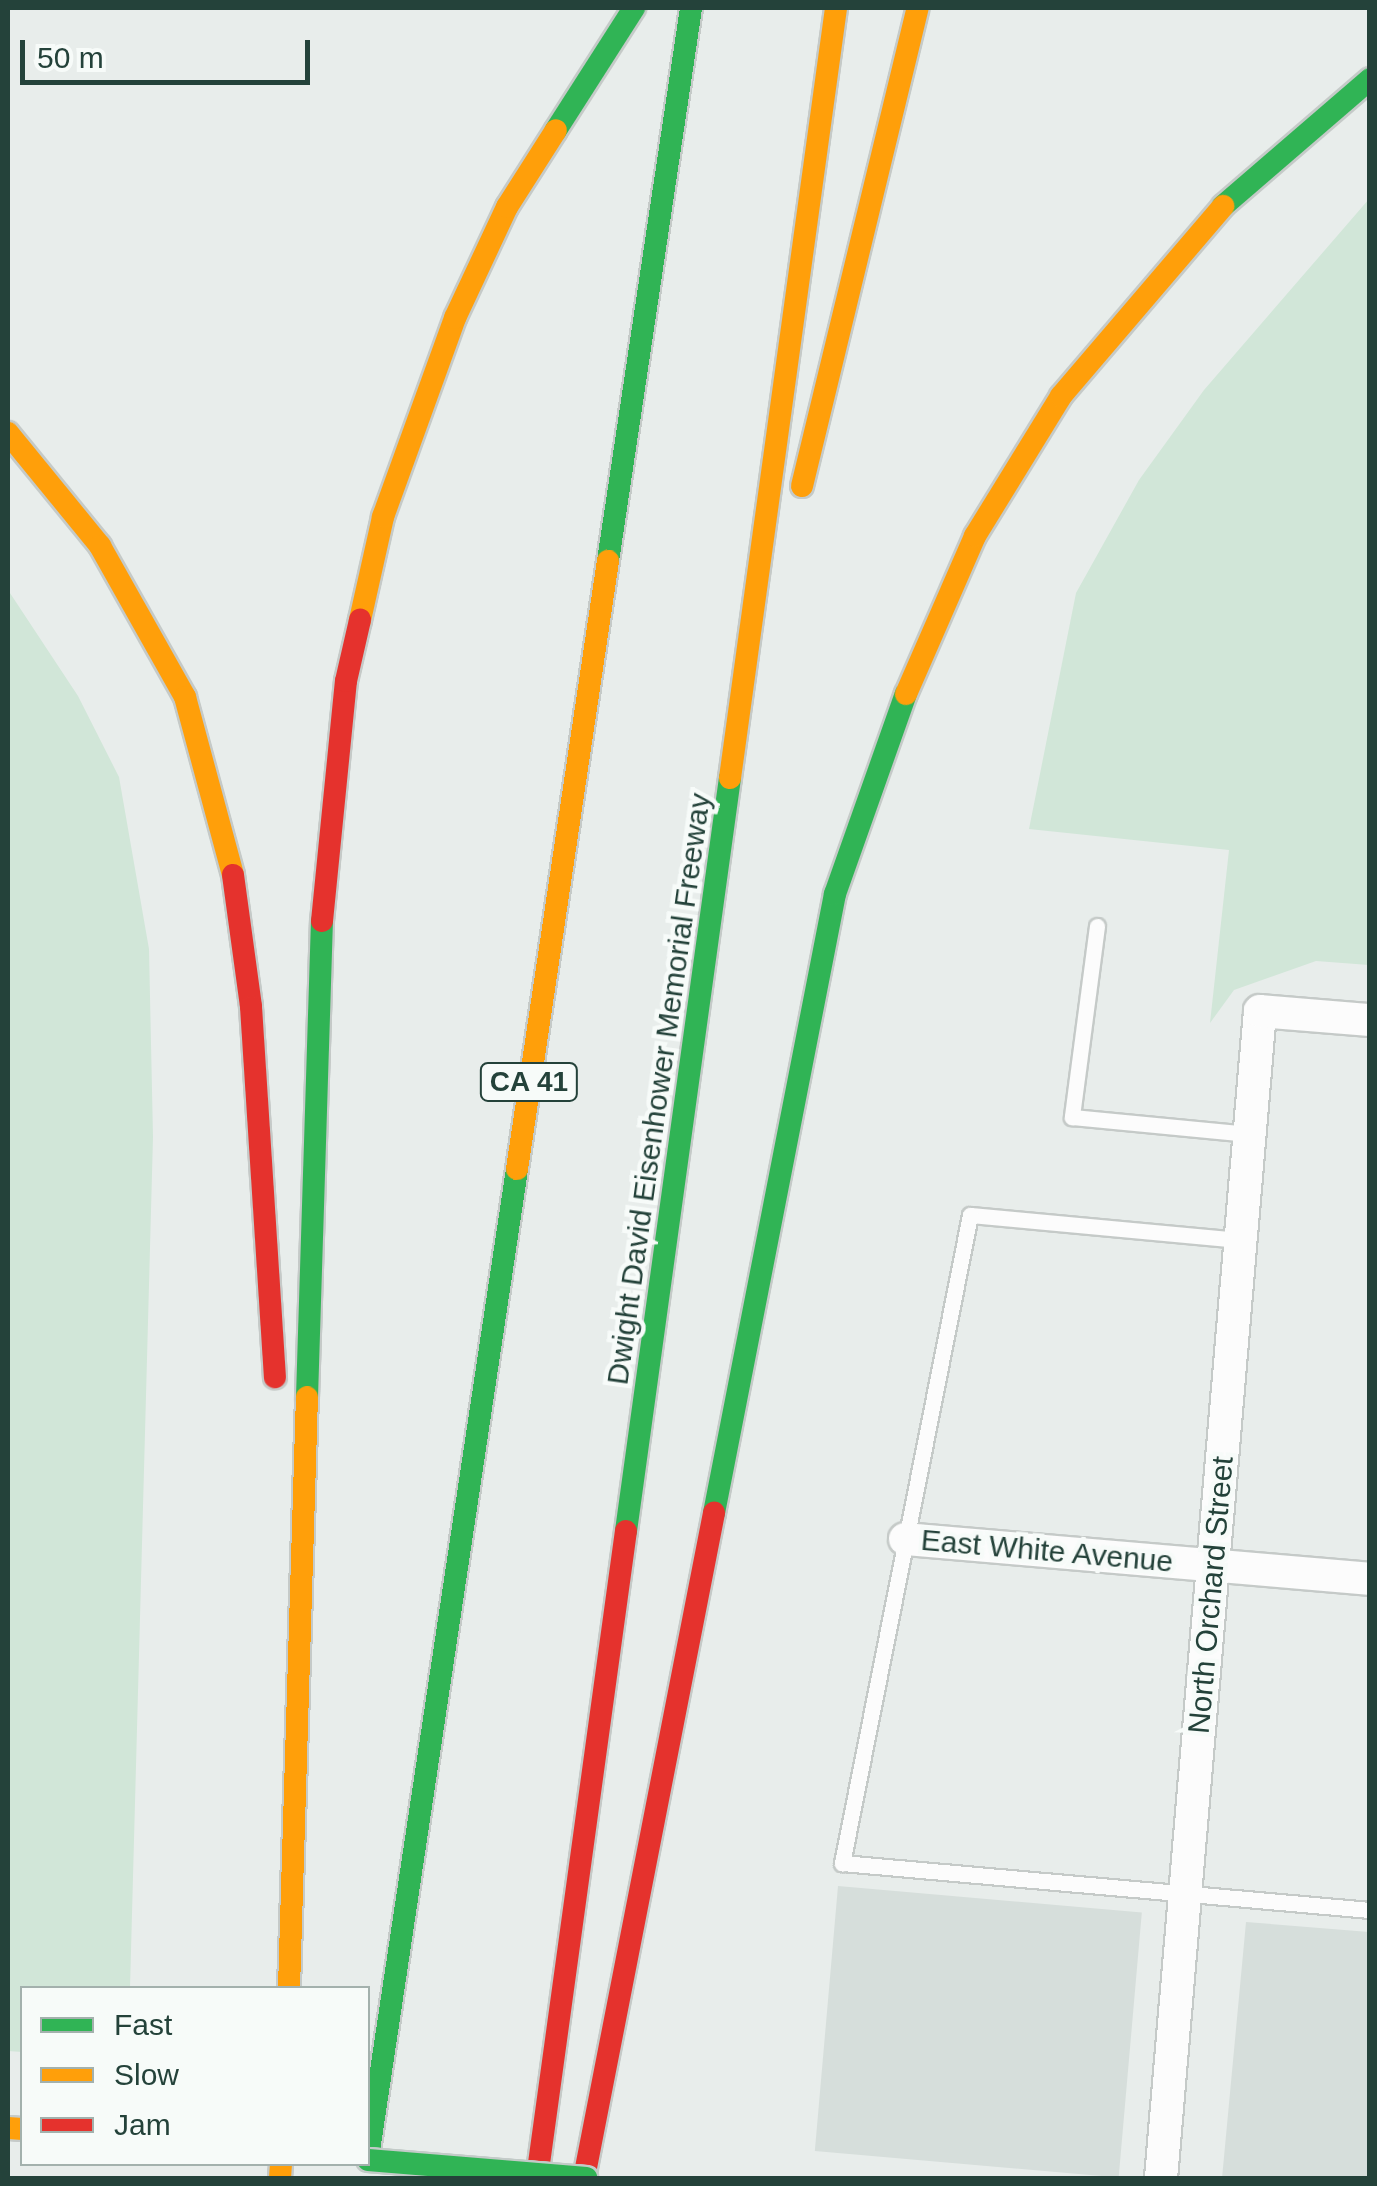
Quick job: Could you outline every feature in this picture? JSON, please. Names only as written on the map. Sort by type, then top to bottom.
[{"type":"main road","points":[[290,1986],[294,1679],[325,853],[346,681],[383,516],[421,401],[507,207],[634,8]]},
{"type":"main road","name":"CA 41","points":[[370,2140],[691,8]]},
{"type":"main road","name":"Dwight David Eisenhower Memorial Freeway","points":[[537,2178],[836,8]]},
{"type":"main road","points":[[798,504],[918,8]]},
{"type":"main road","points":[[370,2160],[585,2178],[832,913],[878,756],[975,536],[1061,396],[1226,203],[1370,79]]},
{"type":"main road","points":[[8,433],[100,546],[147,623],[185,697],[211,777],[230,849],[251,1007],[277,1402]]},
{"type":"main road","points":[[733,770],[789,542]]},
{"type":"main road","points":[[279,1442],[294,1679]]},
{"type":"street","name":"North Orchard Street","points":[[1161,2178],[1260,1011],[1370,1020]]},
{"type":"street","name":"East White Avenue","points":[[905,1539],[1370,1579]]},
{"type":"lane","points":[[1097,926],[1072,1118],[1249,1134]]},
{"type":"lane","points":[[1240,1240],[970,1214],[842,1863],[1370,1910]]},
{"type":"shaded area","points":[[838,1886],[1142,1913],[1119,2178],[815,2151]]},
{"type":"shaded area","points":[[1246,1922],[1369,1932],[1369,2178],[1222,2178]]},
{"type":"green space","points":[[1369,199],[1369,965],[1316,961],[1234,990],[1210,1023],[1229,850],[1029,829],[1076,593],[1139,480],[1204,390]]},
{"type":"green space","points":[[8,590],[78,696],[119,777],[149,949],[153,1137],[130,1986],[20,1986],[20,2052],[8,2051]]},
{"type":"traffic: fast","points":[[556,130],[634,8]]},
{"type":"traffic: fast","points":[[608,561],[691,8]]},
{"type":"traffic: fast","points":[[1223,206],[1370,79]]},
{"type":"traffic: fast","points":[[714,1513],[835,894],[906,694]]},
{"type":"traffic: fast","points":[[626,1531],[730,778]]},
{"type":"traffic: fast","points":[[307,1397],[322,921]]},
{"type":"traffic: fast","points":[[370,2144],[517,1169]]},
{"type":"traffic: fast","points":[[370,2160],[586,2178]]},
{"type":"traffic: slow","points":[[730,778],[836,8]]},
{"type":"traffic: slow","points":[[802,486],[918,8]]},
{"type":"traffic: slow","points":[[360,620],[383,517],[455,318],[507,207],[556,130]]},
{"type":"traffic: slow","points":[[906,694],[975,536],[1061,396],[1223,206]]},
{"type":"traffic: slow","points":[[8,433],[100,546],[185,697],[233,875]]},
{"type":"traffic: slow","points":[[517,1169],[608,561]]},
{"type":"traffic: slow","points":[[289,1986],[307,1397]]},
{"type":"traffic: slow","points":[[8,2128],[20,2129]]},
{"type":"traffic: slow","points":[[280,2178],[281,2166]]},
{"type":"traffic: jam","points":[[322,921],[346,681],[360,620]]},
{"type":"traffic: jam","points":[[233,875],[251,1007],[275,1377]]},
{"type":"traffic: jam","points":[[584,2178],[714,1513]]},
{"type":"traffic: jam","points":[[537,2178],[626,1531]]}]
